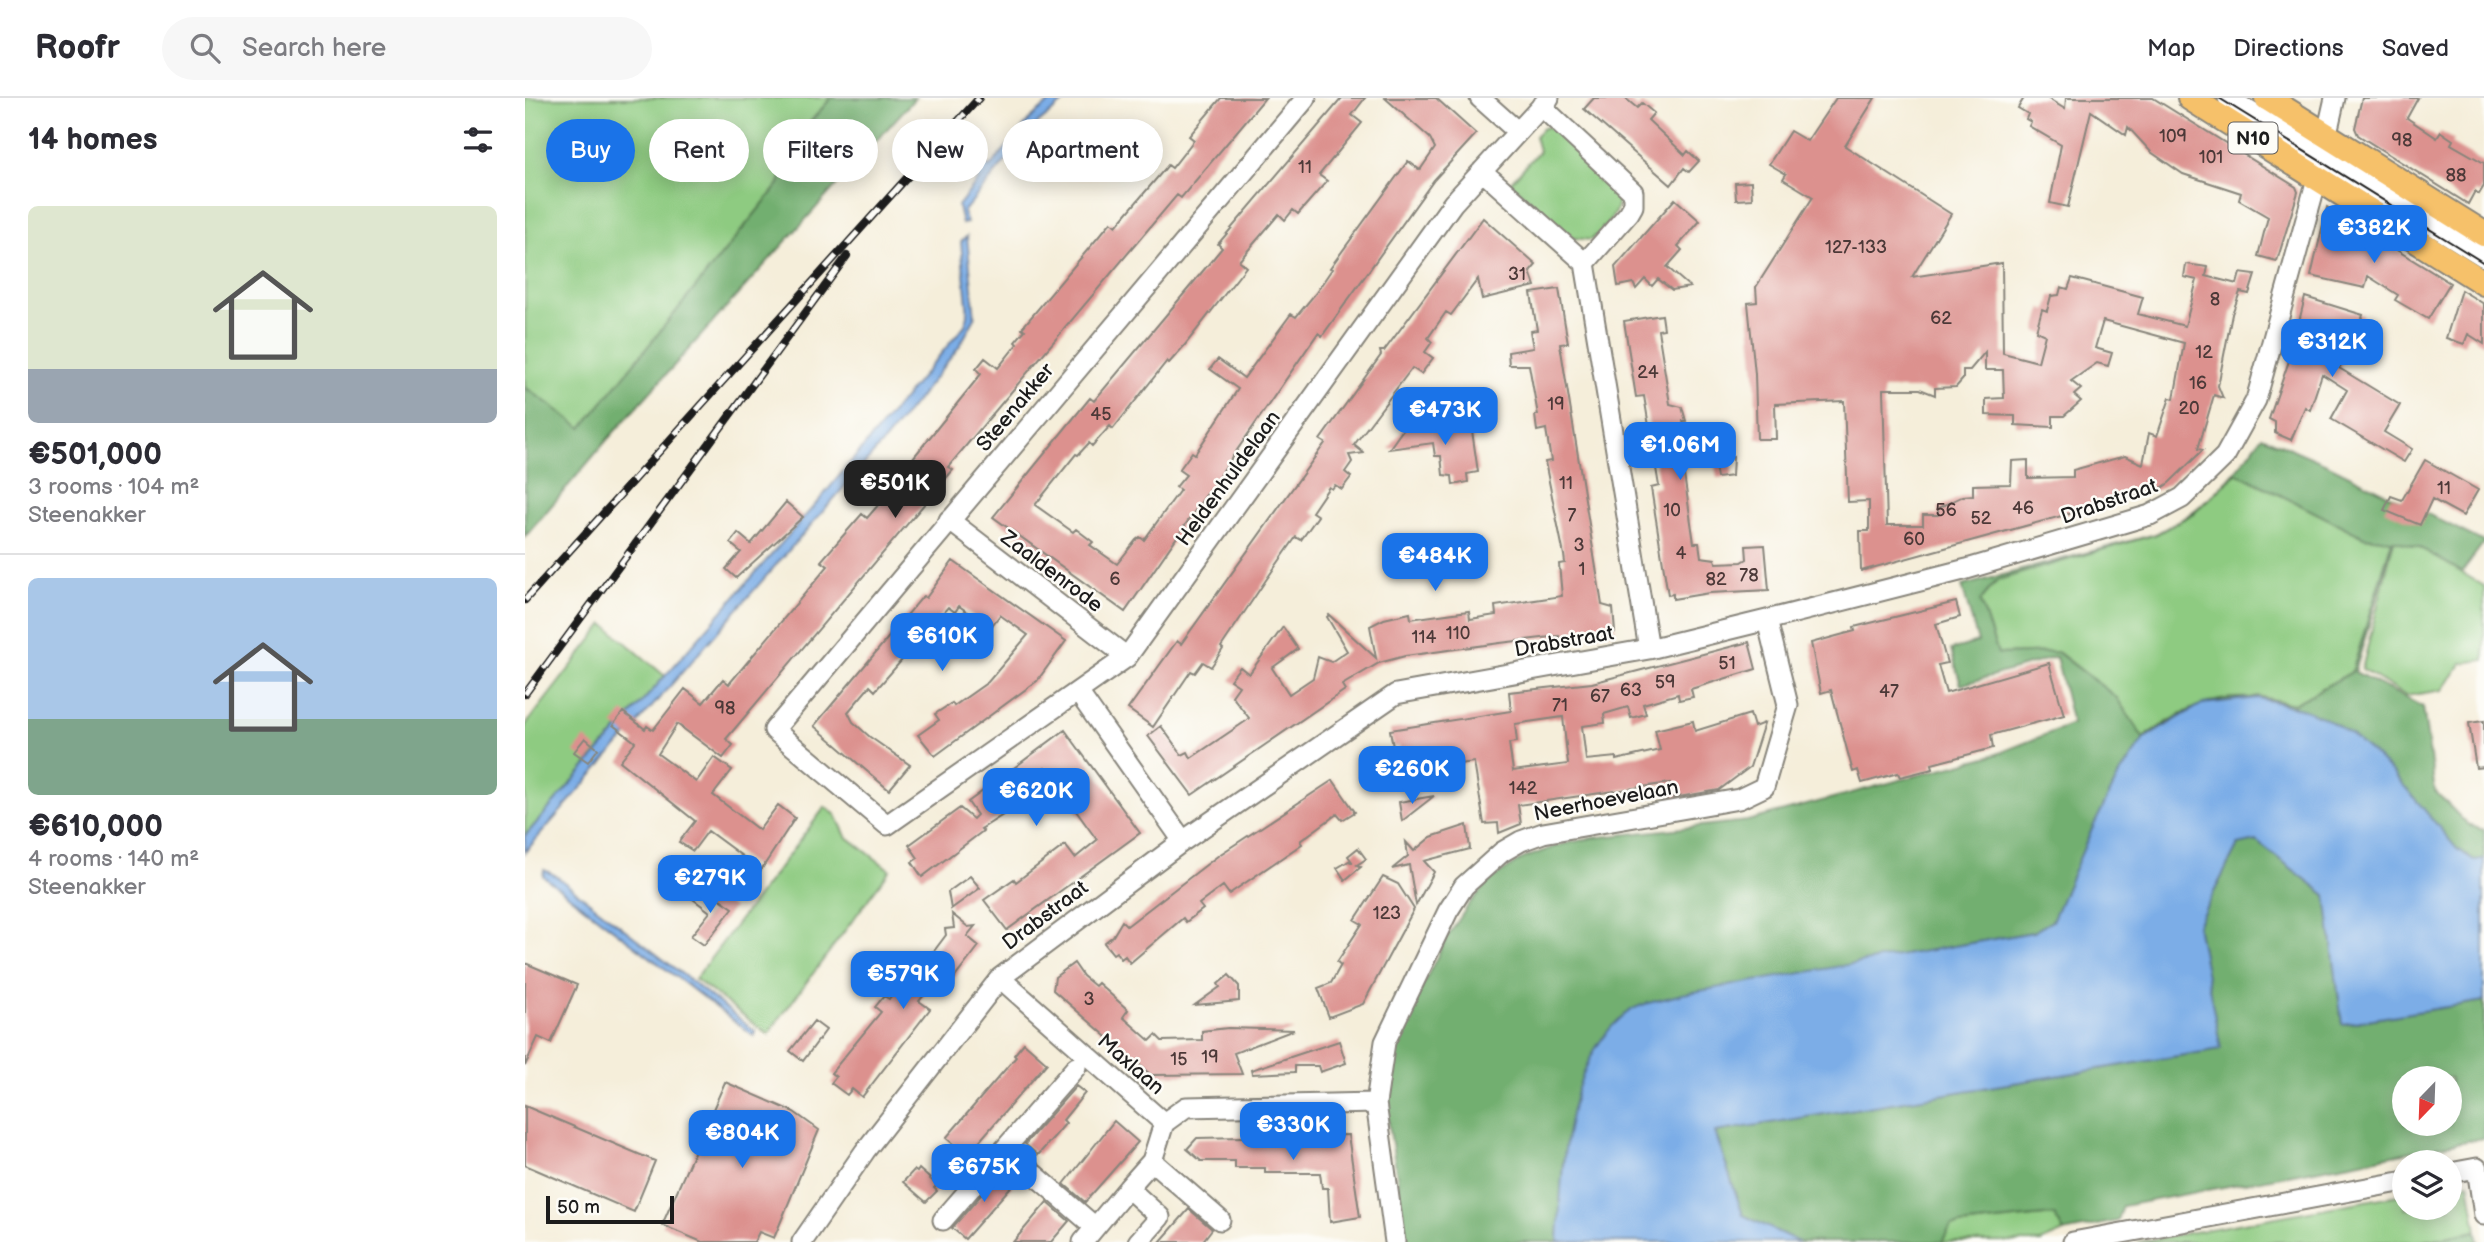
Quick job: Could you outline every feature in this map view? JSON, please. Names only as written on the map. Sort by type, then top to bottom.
[{"type":"main road","name":"N10","points":[[2190,98],[2484,234]]},
{"type":"main road","name":"N10","points":[[2267,98],[2322,157],[2484,283]]},
{"type":"street","name":"Steenakker","points":[[887,825],[774,730],[1305,98]]},
{"type":"street","points":[[1480,98],[1518,132]]},
{"type":"street","points":[[2228,98],[2484,257]]},
{"type":"street","name":"Drabstraat","points":[[801,1242],[865,1151],[1000,978],[1183,841],[1396,694],[1649,649],[1767,620],[1993,562],[2150,515],[2182,498],[2225,456],[2256,400],[2322,157],[2335,98]]},
{"type":"street","points":[[1545,102],[1633,192],[1633,206],[1629,213],[1585,263]]},
{"type":"street","name":"Heldenhuldelaan","points":[[887,825],[1127,657],[1453,203],[1545,102]]},
{"type":"street","points":[[1482,171],[1585,263],[1649,649]]},
{"type":"street","name":"Zaaldenrode","points":[[949,520],[1127,657]]},
{"type":"street","name":"Neerhoevelaan","points":[[1395,1242],[1376,1103],[1385,1042],[1448,911],[1464,886],[1483,867],[1521,841],[1543,833],[1739,799],[1764,787],[1788,705],[1767,620]]},
{"type":"street","points":[[1079,692],[1183,841]]},
{"type":"street","name":"Maxlaan","points":[[1000,978],[1164,1124],[1186,1107],[1376,1103]]},
{"type":"street","points":[[943,1220],[1076,1068]]},
{"type":"street","points":[[1005,1149],[1089,1235],[1152,1161],[1164,1124]]},
{"type":"street","points":[[1152,1161],[1220,1220]]},
{"type":"street","points":[[2462,1171],[2477,1168],[2484,1215]]},
{"type":"street","points":[[2073,1242],[2392,1183]]},
{"type":"street","points":[[1128,1188],[1160,1217],[1138,1242]]},
{"type":"green space","points":[[525,98],[831,98],[813,119],[763,119],[763,182],[780,182],[779,184],[582,429],[525,387]]},
{"type":"green space","points":[[831,98],[915,98],[896,119],[892,119],[892,124],[878,139],[878,119],[813,119]]},
{"type":"green space","points":[[1549,127],[1614,183],[1617,207],[1604,228],[1591,240],[1573,238],[1510,183],[1539,151],[1535,136],[1543,128]]},
{"type":"green space","points":[[839,182],[607,440],[525,537],[525,387],[582,428],[779,184]]},
{"type":"green space","points":[[2262,436],[2329,465],[2484,542],[2462,572],[2419,547],[2394,540],[2355,672],[2423,707],[2435,791],[2468,825],[2484,830],[2484,859],[2474,860],[2457,849],[2367,749],[2337,725],[2170,721],[2144,739],[2118,777],[2052,921],[2033,932],[1866,962],[1563,1160],[1558,1242],[1407,1242],[1384,1092],[1385,1068],[1396,1038],[1446,939],[1469,904],[1491,880],[1522,859],[1559,845],[1591,838],[1747,821],[1997,754],[2072,724],[2056,657],[1961,685],[1951,650],[1978,642],[1962,586],[2156,534],[1997,580],[1980,601],[1998,654],[2057,652],[2116,697],[2143,738],[2181,714],[2198,706],[2231,698],[2294,704],[2352,672],[2392,540],[2364,537],[2237,473],[2194,513],[2175,523],[2216,492]]},
{"type":"green space","points":[[2237,473],[2364,537],[2393,540],[2352,672],[2294,704],[2257,696],[2169,721],[2143,738],[2116,697],[2058,652],[1998,654],[1980,601],[1998,580],[2156,534],[2194,513]]},
{"type":"green space","points":[[2394,540],[2419,547],[2484,586],[2484,660],[2462,663],[2443,690],[2406,696],[2362,669]]},
{"type":"green space","points":[[604,624],[665,676],[525,836],[525,726]]},
{"type":"green space","points":[[825,807],[836,815],[846,836],[890,870],[768,1034],[695,979]]},
{"type":"green space","points":[[2256,841],[2326,895],[2342,1024],[2484,1001],[2484,1138],[2420,1150],[2392,1150],[2392,1155],[2123,1206],[2118,1221],[2064,1232],[2054,1215],[1951,1226],[1942,1242],[1799,1242],[1743,1215],[1715,1132],[2220,1049],[2197,925],[2238,845]]},
{"type":"green space","points":[[2469,1183],[2477,1231],[2419,1242],[2138,1242],[2392,1196],[2392,1220],[2462,1220],[2462,1184]]},
{"type":"green space","points":[[2054,1215],[2064,1232],[2041,1242],[1942,1242],[1951,1226]]},
{"type":"green space","points":[[2477,1231],[2479,1242],[2420,1242]]},
{"type":"water","points":[[1055,98],[1069,98],[1043,119],[1030,119]]},
{"type":"water","points":[[1002,153],[1002,166],[963,212],[967,223],[962,224],[958,206],[977,182],[988,182],[990,167]]},
{"type":"water","points":[[967,236],[975,318],[959,347],[887,438],[525,852],[525,836],[821,498],[965,325],[968,315],[961,242]]},
{"type":"water","points":[[2257,698],[2289,705],[2329,720],[2355,738],[2387,767],[2457,849],[2474,860],[2484,859],[2484,1001],[2342,1024],[2326,895],[2256,841],[2238,845],[2197,925],[2221,1049],[1715,1132],[1743,1215],[1799,1242],[1558,1242],[1565,1149],[1579,1085],[1591,1056],[1609,1030],[1631,1010],[1682,994],[2033,932],[2052,921],[2118,777],[2144,739],[2202,704]]},
{"type":"water","points":[[544,870],[555,875],[755,1031],[754,1036],[543,876]]},
{"type":"building","points":[[1221,98],[1265,98],[1181,198],[1177,195],[948,467],[953,470],[726,739],[733,745],[723,758],[677,724],[658,754],[696,782],[714,757],[732,770],[713,795],[759,830],[778,805],[795,818],[761,870],[708,831],[693,851],[679,842],[695,821],[620,761],[635,742],[613,725],[623,712],[645,729],[647,726],[653,730],[685,689],[703,703],[723,679],[729,684],[828,566],[821,561],[862,514],[867,518],[887,495],[892,499],[917,470],[909,463],[981,374],[976,369],[985,358],[998,368],[1017,344],[1015,342],[1025,330],[1022,328],[1111,222],[1116,226],[1154,182],[1163,182],[1163,171],[1168,165],[1172,168],[1194,140],[1189,136]]},
{"type":"building","points":[[1342,98],[1365,98],[1352,115],[1362,123],[1319,175],[1327,181],[1298,214],[1293,210],[1285,220],[1279,214],[1239,261],[1246,267],[1184,346],[1169,363],[1167,361],[1113,429],[1110,426],[1092,446],[1089,443],[1076,454],[1035,505],[1073,532],[1076,529],[1093,542],[1090,545],[1117,564],[1136,540],[1140,537],[1144,540],[1180,490],[1176,487],[1186,475],[1179,470],[1192,452],[1195,454],[1238,389],[1210,369],[1218,359],[1244,378],[1291,314],[1296,317],[1315,294],[1332,269],[1330,268],[1408,161],[1420,170],[1435,148],[1430,138],[1385,98],[1436,98],[1476,134],[1434,180],[1322,336],[1318,333],[1125,612],[993,517],[1090,398],[1094,401],[1193,283],[1222,248],[1218,244]]},
{"type":"building","points":[[1594,98],[1625,98],[1637,108],[1642,103],[1654,113],[1648,120],[1685,155],[1688,151],[1699,161],[1689,172],[1684,168],[1671,185],[1584,109]]},
{"type":"building","points":[[1836,98],[1875,98],[1845,146],[1951,214],[1912,277],[2002,263],[2003,353],[2038,362],[2045,335],[2036,331],[2042,309],[2047,311],[2051,296],[2059,295],[2061,287],[2068,289],[2072,278],[2143,297],[2138,314],[2185,326],[2197,280],[2184,277],[2186,264],[2208,267],[2206,276],[2237,284],[2240,273],[2255,275],[2249,294],[2240,292],[2232,314],[2218,386],[2223,398],[2214,395],[2198,449],[2203,450],[2160,489],[1861,571],[1860,531],[1869,531],[1869,501],[1848,502],[1844,401],[1775,404],[1776,439],[1757,439],[1755,374],[1748,303],[1757,302],[1756,287],[1813,197],[1783,179],[1786,174],[1769,164],[1790,131],[1807,141]],"holes":[[[2103,321],[2184,343],[2174,399],[2170,398],[2157,436],[2149,433],[2143,464],[2125,456],[2073,470],[2073,477],[2028,478],[2028,460],[2012,461],[2011,484],[1973,485],[1973,495],[1963,496],[1938,508],[1938,515],[1923,515],[1923,525],[1887,525],[1883,389],[1920,389],[1935,395],[1935,388],[1956,387],[1963,379],[1963,370],[1970,370],[1985,352],[1985,370],[2003,370],[2004,398],[1986,399],[1986,415],[2015,416],[2015,425],[2053,427],[2053,416],[2064,416],[2081,401],[2074,395],[2081,389],[2071,381],[2097,363],[2108,366],[2112,353],[2095,348]]]},
{"type":"building","points":[[2024,98],[2047,98],[2065,109],[2066,98],[2153,98],[2296,187],[2298,192],[2277,261],[2258,256],[2268,217],[2239,200],[2241,193],[2183,174],[2151,152],[2128,127],[2126,135],[2091,111],[2068,207],[2050,203],[2061,145],[2029,126],[2031,122],[2026,119],[2028,114],[2018,108]]},
{"type":"building","points":[[2362,98],[2418,98],[2407,118],[2437,138],[2441,132],[2453,140],[2451,144],[2484,163],[2484,186],[2479,194],[2475,191],[2468,204],[2358,135],[2355,128]]},
{"type":"building","points":[[1751,182],[1752,199],[1736,200],[1735,183]]},
{"type":"building","points":[[1675,199],[1700,221],[1678,246],[1682,250],[1667,267],[1690,287],[1672,290],[1658,279],[1652,286],[1645,279],[1636,289],[1633,283],[1618,286],[1615,267]]},
{"type":"building","points":[[2327,207],[2450,283],[2428,319],[2395,300],[2398,295],[2368,276],[2365,288],[2311,276]]},
{"type":"building","points":[[1483,218],[1536,265],[1530,272],[1535,286],[1482,299],[1478,279],[1451,315],[1446,312],[1428,338],[1432,342],[1425,352],[1433,358],[1421,374],[1412,368],[1354,445],[1364,453],[1349,455],[1352,462],[1345,472],[1351,477],[1342,489],[1335,485],[1332,489],[1329,487],[1312,512],[1318,516],[1301,540],[1296,537],[1221,647],[1223,649],[1211,667],[1203,662],[1195,673],[1191,671],[1153,727],[1128,709],[1177,641],[1181,644],[1325,443],[1320,440],[1381,355],[1380,351],[1384,351]]},
{"type":"building","points":[[1559,289],[1568,343],[1560,344],[1602,605],[1613,608],[1615,632],[1560,640],[1559,636],[1500,643],[1405,656],[1379,663],[1342,685],[1345,690],[1192,795],[1148,736],[1161,726],[1182,755],[1188,752],[1191,758],[1246,721],[1249,718],[1232,696],[1239,686],[1230,680],[1240,667],[1249,674],[1283,627],[1298,649],[1272,668],[1289,694],[1313,678],[1318,657],[1331,662],[1347,651],[1327,617],[1329,615],[1376,658],[1370,626],[1384,619],[1410,613],[1411,619],[1469,611],[1470,619],[1496,615],[1495,606],[1562,596],[1559,564],[1565,563],[1545,462],[1551,461],[1546,429],[1537,431],[1535,415],[1538,415],[1529,365],[1509,365],[1508,352],[1533,348],[1530,331],[1537,330],[1531,293]]},
{"type":"building","points":[[2461,290],[2484,304],[2484,344],[2468,334],[2464,344],[2446,338]]},
{"type":"building","points":[[2305,297],[2363,315],[2358,331],[2361,333],[2339,368],[2400,405],[2384,432],[2412,449],[2404,462],[2331,419],[2347,390],[2322,374],[2310,410],[2305,407],[2291,440],[2275,433],[2275,422],[2269,419],[2291,355]]},
{"type":"building","points":[[1662,315],[1664,329],[1658,330],[1670,404],[1682,407],[1686,421],[1683,421],[1690,457],[1684,457],[1686,467],[1683,468],[1694,543],[1699,543],[1701,557],[1715,559],[1716,563],[1742,562],[1747,559],[1746,546],[1765,545],[1769,590],[1709,593],[1673,599],[1673,594],[1668,595],[1651,488],[1659,486],[1644,396],[1636,397],[1624,321]]},
{"type":"building","points":[[1450,423],[1451,427],[1471,424],[1478,472],[1467,474],[1468,482],[1453,485],[1452,476],[1443,475],[1441,456],[1435,456],[1433,443],[1389,449],[1404,428]]},
{"type":"building","points":[[1733,457],[1732,476],[1717,478],[1714,461]]},
{"type":"building","points":[[2425,460],[2478,490],[2463,516],[2432,499],[2420,525],[2384,510],[2391,496],[2402,500]]},
{"type":"building","points":[[786,502],[803,517],[736,578],[726,569],[741,552],[730,543],[738,533],[751,544]]},
{"type":"building","points":[[953,561],[1066,641],[1037,681],[935,756],[918,735],[939,720],[935,714],[952,703],[954,706],[988,682],[1028,635],[1000,615],[990,628],[959,606],[955,612],[948,607],[875,691],[870,686],[848,712],[853,722],[870,737],[910,765],[889,790],[814,726],[923,596],[926,598]]},
{"type":"building","points":[[1956,602],[1960,617],[1936,624],[1947,663],[1938,665],[1946,693],[2049,663],[2064,715],[1991,735],[1993,748],[1932,764],[1933,769],[1900,777],[1898,773],[1862,783],[1858,770],[1853,772],[1831,690],[1821,693],[1811,643],[1855,631],[1854,627]]},
{"type":"building","points":[[1749,642],[1756,669],[1691,689],[1693,697],[1679,700],[1678,694],[1643,704],[1646,714],[1631,718],[1628,707],[1604,714],[1605,723],[1582,726],[1586,760],[1616,757],[1616,760],[1660,750],[1655,730],[1693,721],[1695,731],[1750,714],[1754,727],[1764,723],[1750,767],[1719,790],[1673,798],[1670,783],[1518,805],[1521,824],[1499,833],[1498,823],[1484,824],[1474,762],[1403,771],[1399,746],[1393,747],[1390,730],[1511,711],[1509,692],[1592,683]],"holes":[[[1563,717],[1568,764],[1513,771],[1509,743],[1517,742],[1515,724]]]},
{"type":"building","points":[[2484,721],[2484,767],[2476,768],[2469,723]]},
{"type":"building","points":[[1065,730],[1140,833],[1007,930],[984,900],[1014,879],[1016,882],[1065,845],[1075,858],[1097,840],[1045,768],[1016,789],[1025,801],[981,829],[983,831],[922,877],[912,862],[918,858],[909,845],[960,808],[973,819],[977,815],[968,802]]},
{"type":"building","points":[[585,738],[598,749],[588,762],[574,752]]},
{"type":"building","points":[[1333,780],[1355,812],[1342,820],[1337,814],[1300,841],[1302,844],[1229,894],[1223,886],[1199,904],[1203,909],[1186,922],[1183,918],[1130,963],[1125,956],[1121,959],[1116,952],[1113,954],[1104,943],[1113,936],[1122,921],[1127,926],[1219,855]]},
{"type":"building","points":[[1434,796],[1402,821],[1399,802]]},
{"type":"building","points":[[1467,825],[1470,849],[1424,861],[1434,872],[1416,905],[1409,865],[1392,869],[1408,856],[1406,842],[1414,851],[1431,837]]},
{"type":"building","points":[[1358,848],[1366,859],[1357,865],[1361,867],[1345,880],[1337,868],[1349,861],[1353,863],[1348,856]]},
{"type":"building","points":[[970,876],[980,888],[951,909],[948,892]]},
{"type":"building","points":[[1383,877],[1398,884],[1414,909],[1363,1004],[1329,1017],[1318,988],[1331,983],[1341,965],[1337,962],[1362,924],[1355,920]]},
{"type":"building","points":[[703,887],[733,908],[704,945],[691,936],[710,912],[693,899]]},
{"type":"building","points":[[952,914],[968,927],[975,926],[967,936],[979,946],[949,985],[939,977],[919,1001],[930,1009],[862,1097],[852,1089],[847,1095],[831,1083],[836,1077],[831,1073],[881,1012],[875,1007],[884,996],[889,999],[917,958],[934,951],[946,935],[945,929],[954,928]]},
{"type":"building","points":[[525,963],[577,985],[551,1043],[538,1037],[525,1066]]},
{"type":"building","points":[[1074,963],[1083,976],[1095,986],[1098,983],[1128,1010],[1123,1017],[1150,1041],[1156,1035],[1162,1041],[1202,1040],[1202,1031],[1228,1028],[1294,1030],[1234,1053],[1242,1074],[1151,1075],[1053,990],[1055,977]]},
{"type":"building","points":[[1229,975],[1239,986],[1239,1001],[1195,1005],[1220,987],[1218,984]]},
{"type":"building","points":[[814,1021],[826,1030],[803,1061],[790,1051]]},
{"type":"building","points":[[1339,1041],[1346,1063],[1320,1072],[1318,1066],[1295,1066],[1295,1072],[1252,1074],[1251,1070]]},
{"type":"building","points":[[1024,1043],[1047,1063],[970,1152],[964,1153],[946,1138],[1016,1057],[1014,1055]]},
{"type":"building","points":[[725,1082],[794,1112],[819,1130],[774,1238],[759,1232],[754,1242],[702,1242],[662,1225]]},
{"type":"building","points":[[1076,1086],[1085,1093],[1063,1120],[1066,1123],[1038,1155],[1025,1144]]},
{"type":"building","points":[[525,1106],[655,1161],[634,1212],[525,1165]]},
{"type":"building","points":[[1114,1121],[1138,1142],[1085,1202],[1064,1184]]},
{"type":"building","points":[[1348,1135],[1360,1217],[1330,1222],[1328,1188],[1322,1188],[1320,1173],[1265,1173],[1265,1168],[1235,1168],[1235,1161],[1201,1161],[1187,1149],[1197,1138]]},
{"type":"building","points":[[919,1169],[937,1185],[934,1188],[937,1191],[926,1202],[903,1182],[914,1170],[917,1172]]},
{"type":"building","points":[[1003,1170],[1016,1181],[965,1239],[952,1228]]},
{"type":"building","points":[[1047,1202],[1069,1221],[1051,1242],[1013,1242]]},
{"type":"building","points":[[1189,1209],[1212,1229],[1202,1242],[1160,1242]]},
{"type":"tram line","points":[[2219,98],[2484,263]]},
{"type":"railway","points":[[525,600],[979,98]]},
{"type":"railway","points":[[525,694],[847,256]]}]
